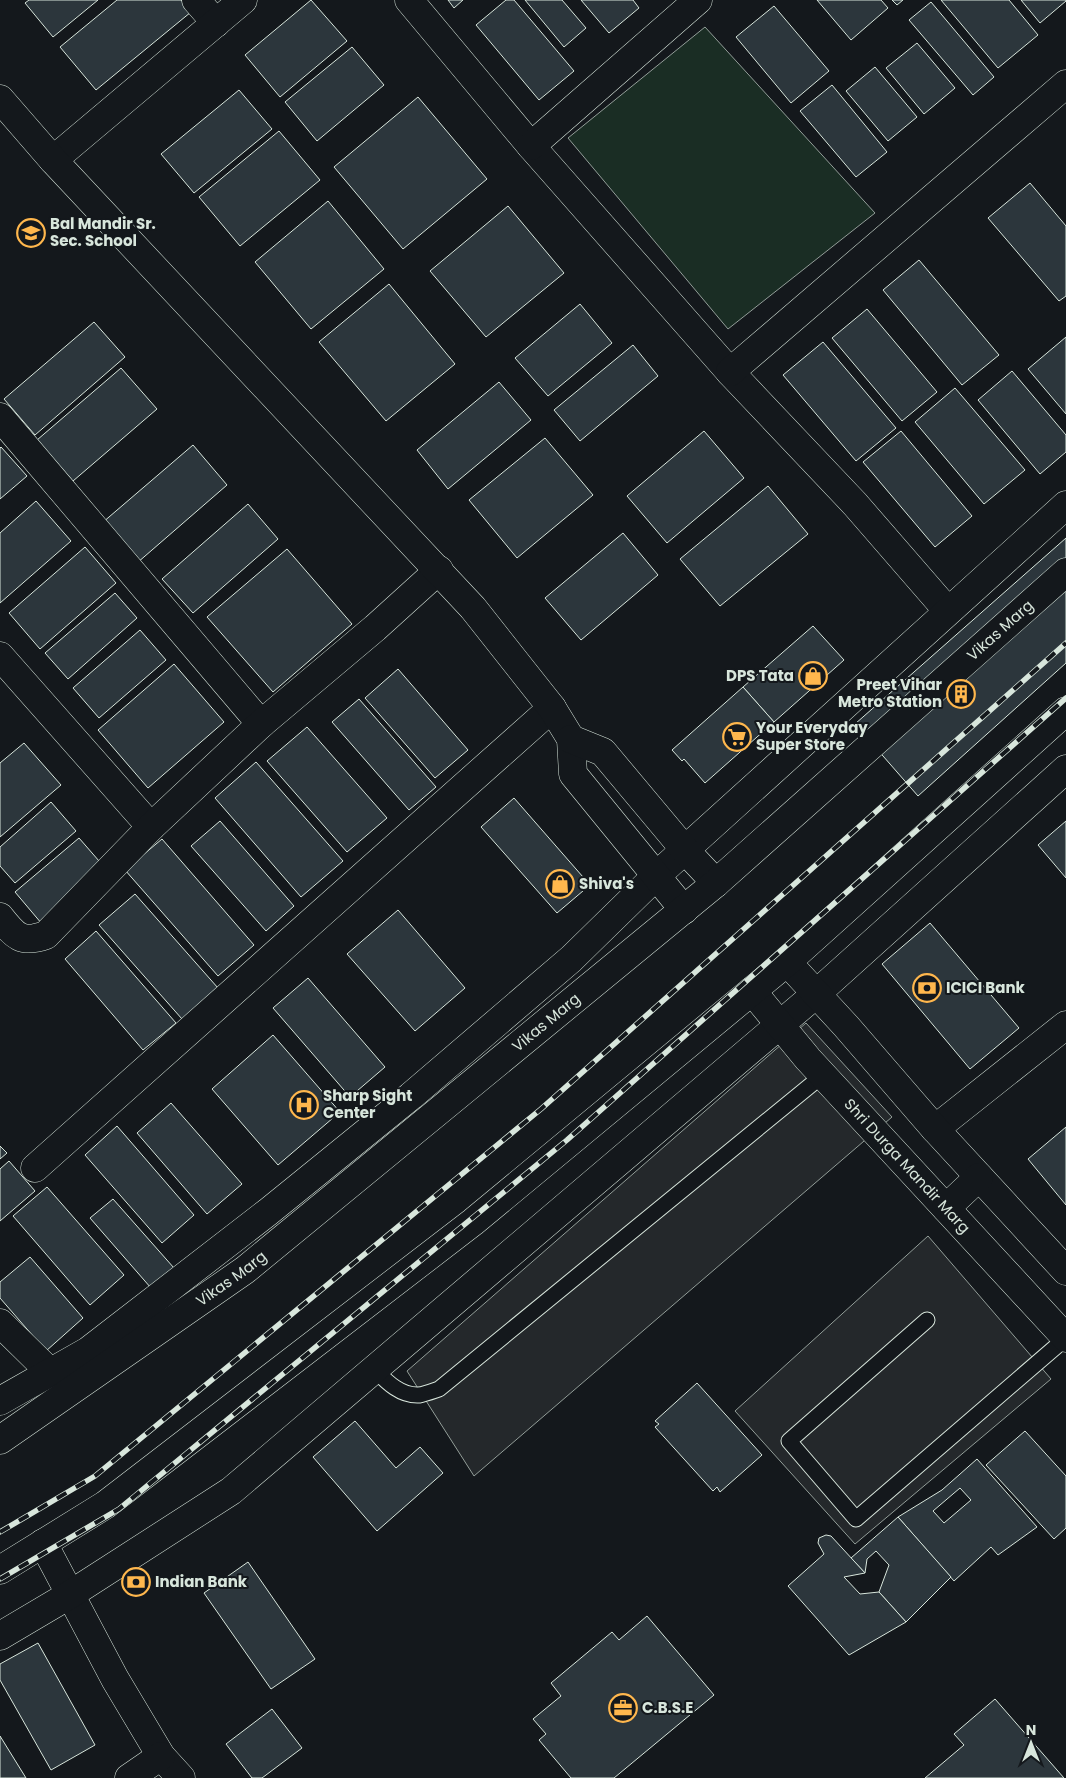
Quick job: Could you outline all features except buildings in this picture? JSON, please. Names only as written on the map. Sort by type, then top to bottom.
[{"type":"street","points":[[196,0],[216,23]]},
{"type":"street","points":[[53,160],[243,0]]},
{"type":"street","points":[[409,0],[531,146],[730,372],[855,504],[940,602]]},
{"type":"street","points":[[531,146],[698,0]]},
{"type":"street","points":[[730,372],[1066,84]]},
{"type":"street","points":[[0,99],[53,160],[473,608],[552,708],[571,739],[573,774],[684,910]]},
{"type":"street","points":[[0,417],[261,724]]},
{"type":"street","points":[[0,1401],[88,1351],[268,1212],[403,1102],[571,959],[656,876],[1066,505]]},
{"type":"street","points":[[0,917],[11,931],[20,938],[33,940],[46,936],[151,827],[261,724],[439,570]]},
{"type":"street","name":"Vikas Marg","points":[[0,1440],[245,1270],[716,883],[1066,572]]},
{"type":"street","points":[[0,656],[151,827]]},
{"type":"street","points":[[35,1168],[552,708]]},
{"type":"street","points":[[0,1570],[106,1506],[465,1228],[787,962],[1066,711]]},
{"type":"street","points":[[571,739],[603,752],[685,850],[716,883]]},
{"type":"street","points":[[0,1636],[71,1594],[231,1491],[816,994],[1066,769]]},
{"type":"street","points":[[787,962],[846,1026],[935,1129],[1066,1271]]},
{"type":"street","name":"Shri Durga Mandir Marg","points":[[752,991],[823,1075],[1066,1338]]},
{"type":"street","points":[[935,1129],[1066,1025]]},
{"type":"street","points":[[946,1208],[979,1177]]},
{"type":"street","points":[[0,1323],[50,1372]]},
{"type":"street","points":[[43,1543],[115,1679],[161,1756],[181,1778]]},
{"type":"street","points":[[130,1778],[161,1756]]},
{"type":"lane","points":[[374,1369],[389,1385],[406,1392],[418,1395],[439,1389],[823,1075]]},
{"type":"lane","points":[[926,1320],[789,1441],[856,1519],[1066,1338]]},
{"type":"green space","points":[[705,27],[875,213],[728,329],[568,138]]},
{"type":"shaded area","points":[[806,1023],[892,1117],[474,1476],[407,1371]]},
{"type":"shaded area","points":[[928,1236],[1051,1379],[855,1544],[735,1411]]},
{"type":"railway","points":[[0,1532],[95,1476],[541,1109],[1066,643]]},
{"type":"railway","points":[[0,1579],[119,1509],[567,1140],[1066,698]]},
{"type":"place","name":"Bal Mandir Sr. Sec. School","points":[[31,233]]},
{"type":"place","name":"DPS Tata","points":[[813,676]]},
{"type":"place","name":"Preet Vihar Metro Station","points":[[961,694]]},
{"type":"place","name":"Your Everyday Super Store","points":[[737,737]]},
{"type":"place","name":"Shiva's","points":[[560,884]]},
{"type":"place","name":"ICICI Bank","points":[[927,988]]},
{"type":"place","name":"Sharp Sight Center","points":[[304,1105]]},
{"type":"place","name":"Indian Bank","points":[[136,1582]]},
{"type":"place","name":"C.B.S.E","points":[[623,1708]]}]
